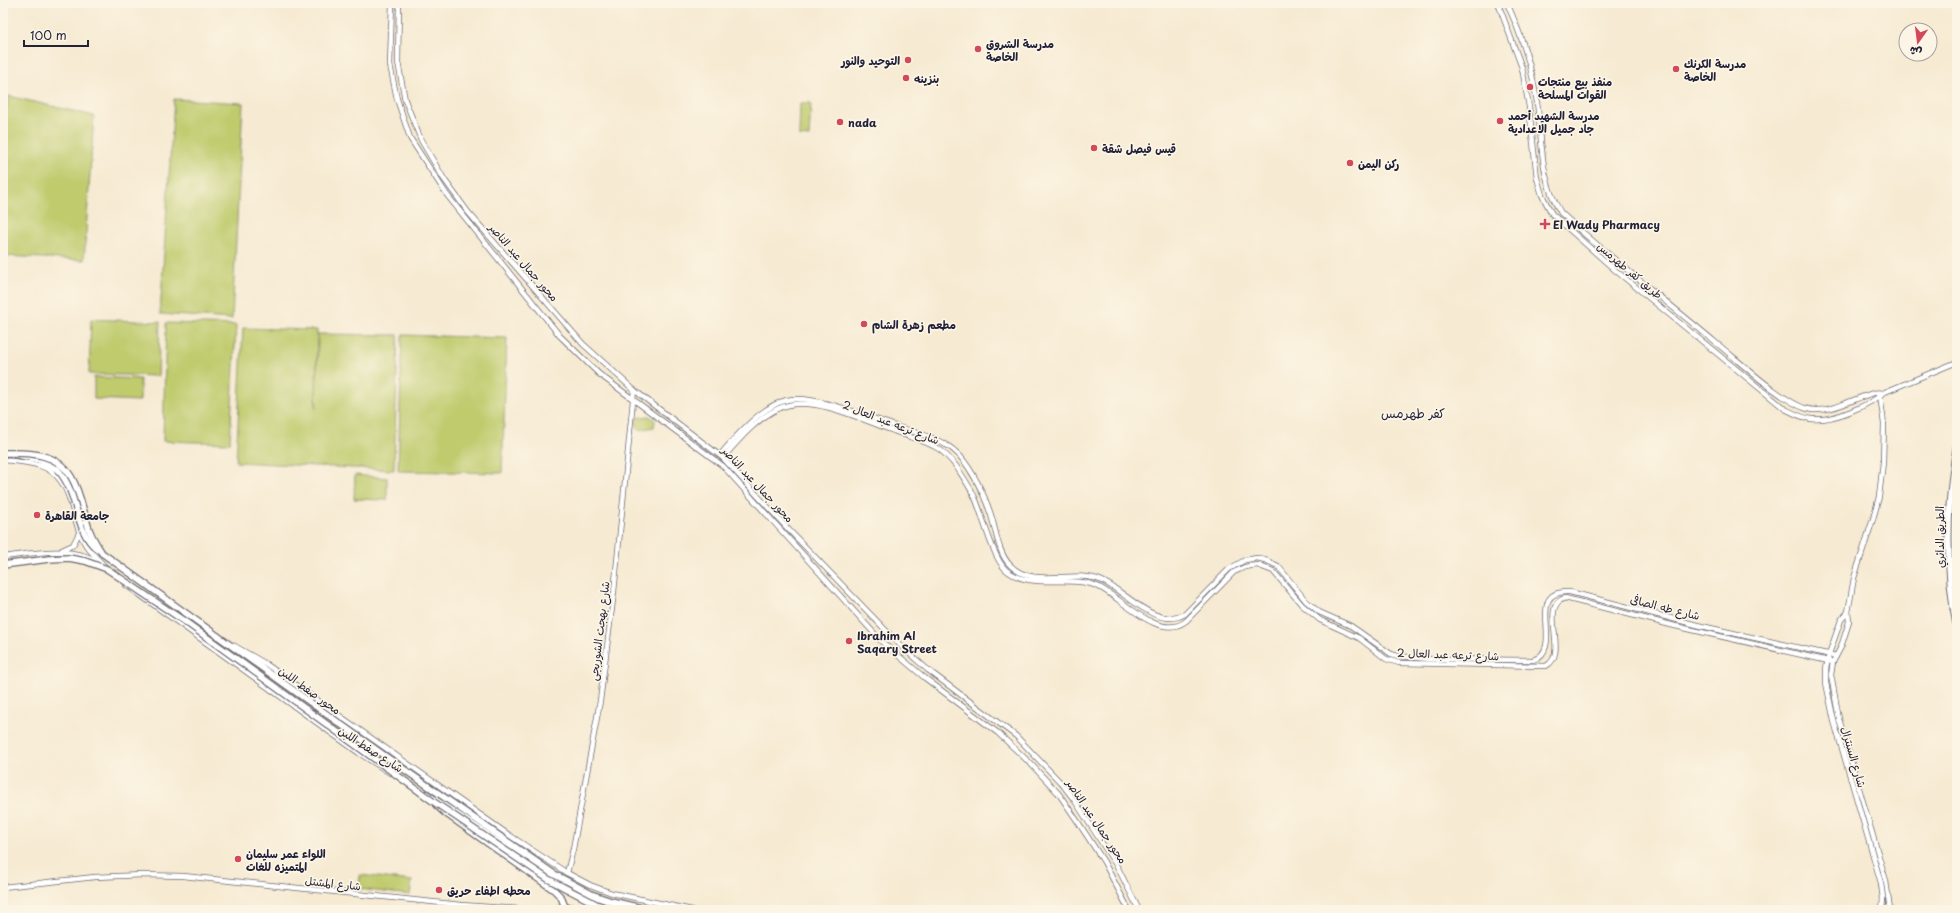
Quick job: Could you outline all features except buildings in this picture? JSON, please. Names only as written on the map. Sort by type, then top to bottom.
[{"type":"highway","name":"الطريق الدائري","points":[[1957,445],[1951,478],[1947,545],[1953,606],[1957,628]]},
{"type":"main road","points":[[3,452],[39,460],[54,469],[70,488],[80,522],[87,538],[102,553]]},
{"type":"main road","name":"محور صفط اللبن","points":[[3,452],[42,456],[53,459],[66,469],[77,485],[89,528],[94,541],[102,553],[226,642],[554,874],[591,894],[619,903],[650,910]]},
{"type":"main road","name":"محور صفط اللبن","points":[[3,565],[69,558],[85,560],[107,569],[193,627],[434,802],[555,884],[596,904],[613,910]]},
{"type":"main road","points":[[434,802],[445,813],[559,893],[565,908],[593,910]]},
{"type":"street","name":"محور جمال عبد الناصر","points":[[392,3],[390,65],[397,99],[410,138],[446,195],[560,336],[599,374],[722,466],[882,642],[925,678],[998,733],[1046,779],[1088,837],[1129,910]]},
{"type":"street","name":"محور جمال عبد الناصر","points":[[399,3],[398,70],[405,100],[421,140],[444,179],[468,212],[583,344],[634,390],[722,456],[789,530],[902,647],[928,670],[1016,736],[1062,784],[1075,801],[1118,868],[1139,910]]},
{"type":"street","name":"طريق كفر طهرمس","points":[[1498,3],[1520,62],[1525,83],[1536,178],[1548,209],[1556,219],[1750,381],[1794,414],[1811,419],[1837,416],[1881,394],[1957,362]]},
{"type":"street","name":"طريق كفر طهرمس","points":[[1507,3],[1527,55],[1536,95],[1541,155],[1546,181],[1560,213],[1738,361],[1794,404],[1809,410],[1817,411],[1838,407],[1881,394]]},
{"type":"street","name":"شارع بهجت الشوربجى","points":[[567,873],[576,838],[600,701],[614,592],[634,390]]},
{"type":"street","name":"شارع السنترال","points":[[1881,394],[1884,424],[1881,486],[1873,520],[1854,578],[1848,612],[1849,622],[1833,662],[1831,675],[1837,712],[1886,881],[1890,898],[1890,910]]},
{"type":"street","name":"شارع ترعه عبد العال 2","points":[[722,456],[740,432],[765,412],[781,402],[795,399],[812,401],[844,409],[932,438],[945,444],[960,456],[975,478],[988,505],[1002,552],[1012,567],[1025,574],[1039,576],[1079,575],[1099,579],[1111,585],[1145,609],[1167,618],[1176,618],[1185,614],[1222,575],[1236,563],[1251,558],[1257,558],[1276,565],[1286,575],[1306,601],[1319,612],[1351,626],[1391,654],[1420,658],[1533,660],[1542,656]]},
{"type":"street","name":"شارع ترعه عبد العال 2","points":[[722,456],[744,434],[764,418],[781,408],[795,404],[818,406],[843,413],[920,440],[940,450],[954,464],[967,482],[978,504],[999,562],[1008,571],[1028,580],[1053,582],[1079,581],[1092,584],[1104,590],[1139,615],[1165,626]]},
{"type":"street","points":[[3,460],[35,464],[54,469],[65,487],[80,532]]},
{"type":"street","points":[[3,557],[56,551],[71,547],[86,518]]},
{"type":"street","name":"شارع صفط اللبن","points":[[80,532],[84,544],[116,577],[359,753],[437,800],[556,880],[596,900],[626,910]]},
{"type":"street","name":"شارع صفط اللبن","points":[[56,551],[80,554],[103,564]]},
{"type":"street","points":[[1167,618],[1165,626],[1173,627],[1181,624],[1239,569],[1257,565],[1273,571],[1276,565]]},
{"type":"street","name":"شارع ترعه عبد العال 2","points":[[1273,571],[1302,605],[1320,620],[1359,638],[1392,662],[1543,667],[1550,664]]},
{"type":"street","name":"شارع طه الصافى","points":[[1542,656],[1546,650],[1547,642],[1547,603],[1551,596],[1563,592],[1570,592],[1691,623],[1836,656]]},
{"type":"street","name":"شارع طه الصافى","points":[[1550,664],[1555,647],[1554,609],[1558,602],[1566,598],[1690,629],[1833,662]]},
{"type":"street","name":"شارع السنترال","points":[[1848,612],[1841,620],[1829,654],[1827,661],[1826,682],[1834,722],[1881,883],[1883,898],[1882,910]]},
{"type":"street","points":[[1690,629],[1691,623]]},
{"type":"street","points":[[226,642],[244,650],[325,705],[509,835],[567,873],[612,894],[692,910]]},
{"type":"street","points":[[1420,658],[1420,664]]},
{"type":"street","name":"شارع المشتل","points":[[3,887],[95,877],[143,875],[183,876],[473,906],[534,910],[565,908]]},
{"type":"street","points":[[1883,898],[1890,898]]},
{"type":"green space","points":[[9,96],[94,116],[84,260],[3,256],[3,127]]},
{"type":"green space","points":[[174,99],[243,103],[232,319],[160,314]]},
{"type":"green space","points":[[800,103],[811,103],[809,137],[799,136]]},
{"type":"green space","points":[[91,319],[160,322],[158,376],[89,374]]},
{"type":"green space","points":[[166,323],[236,325],[230,443],[163,441]]},
{"type":"green space","points":[[243,328],[317,330],[316,408],[318,334],[398,335],[394,470],[236,462]]},
{"type":"green space","points":[[402,335],[507,338],[502,473],[398,471]]},
{"type":"green space","points":[[94,377],[140,379],[140,401],[94,399]]},
{"type":"green space","points":[[649,416],[655,420],[654,427],[638,430],[635,418]]},
{"type":"green space","points":[[355,475],[387,478],[387,500],[354,499]]},
{"type":"green space","points":[[360,875],[412,881],[410,895],[359,889]]},
{"type":"place","name":"مدرسة الشروق الخاصة","points":[[978,49]]},
{"type":"place","name":"التوحيد والنور","points":[[908,60]]},
{"type":"place","name":"مدرسة الكرنك الخاصة","points":[[1676,69]]},
{"type":"place","name":"بنزينه","points":[[906,78]]},
{"type":"place","name":"منفذ بيع منتجات القوات المسلحة","points":[[1530,87]]},
{"type":"place","name":"مدرسة الشهيد أحمد جاد جميل الاعدادية","points":[[1500,121]]},
{"type":"place","name":"nada","points":[[840,122]]},
{"type":"place","name":"قيس فيصل شقة","points":[[1094,148]]},
{"type":"place","name":"ركن اليمن","points":[[1350,163]]},
{"type":"place","name":"El Wady Pharmacy","points":[[1545,224]]},
{"type":"place","name":"مطعم زهرة الشام","points":[[864,324]]},
{"type":"place","name":"جامعة القاهرة","points":[[37,515]]},
{"type":"place","name":"Ibrahim Al Saqary Street","points":[[849,641]]},
{"type":"place","name":"اللواء عمر سليمان المتميزه للغات","points":[[238,859]]},
{"type":"place","name":"محطه اطفاء حريق","points":[[439,890]]},
{"type":"district","name":"كفر طهرمس","points":[[1413,412]]}]
